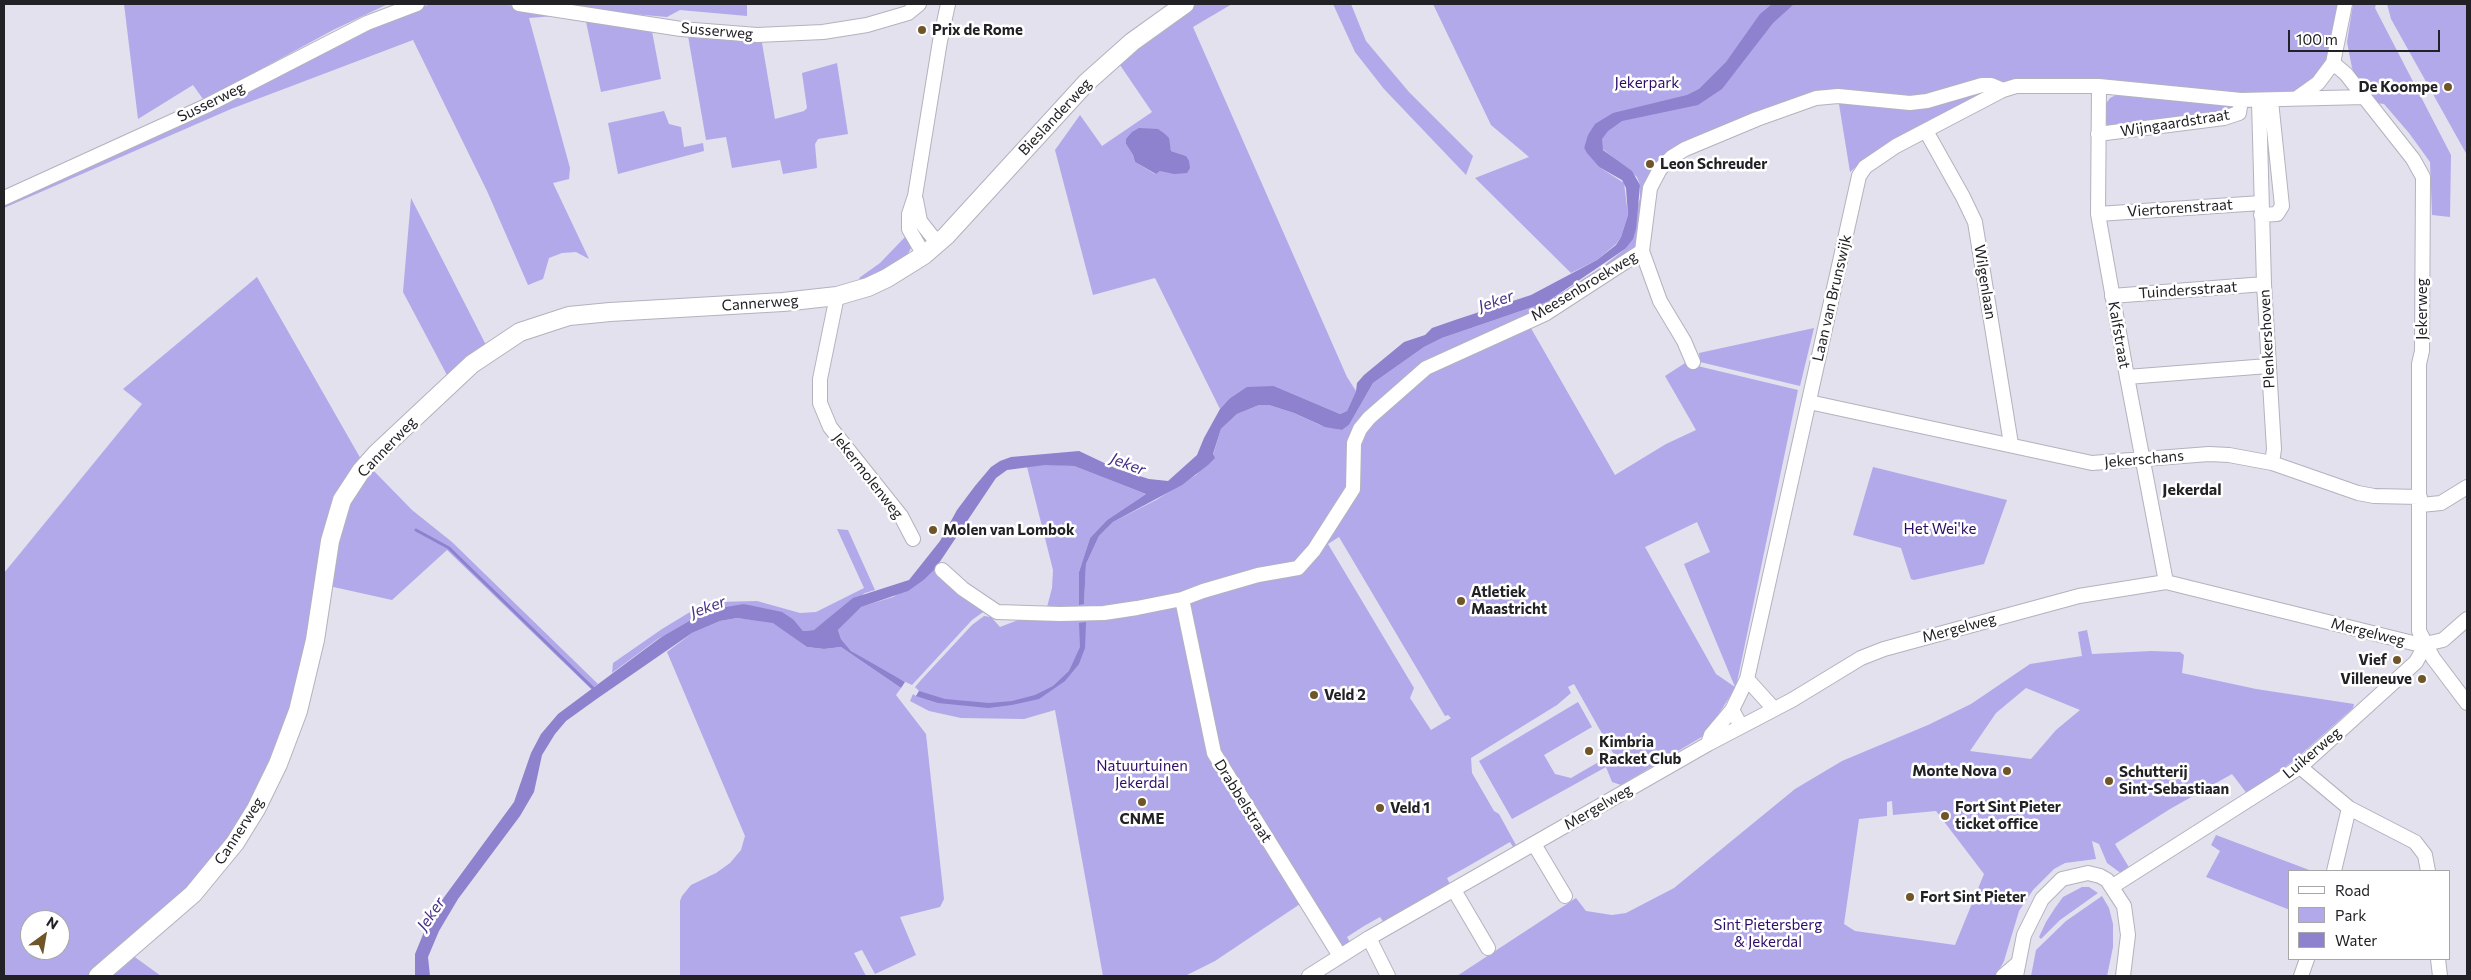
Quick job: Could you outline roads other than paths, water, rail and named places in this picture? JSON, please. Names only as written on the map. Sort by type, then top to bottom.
[{"type":"main road","name":"Bieslanderweg","points":[[938,244],[1086,82],[1132,42],[1185,4]]},
{"type":"main road","name":"Cannerweg","points":[[98,976],[193,894],[234,843],[256,808],[278,764],[298,711],[315,640],[330,541],[342,500],[361,471],[377,453],[472,364],[520,332],[570,316],[783,302],[837,296],[874,284],[924,255],[938,244]]},
{"type":"street","name":"Susserweg","points":[[4,198],[206,106],[367,23],[417,4]]},
{"type":"street","name":"Susserweg","points":[[519,4],[681,29],[757,35],[840,30],[888,20],[916,7]]},
{"type":"street","points":[[924,255],[909,229],[909,214],[915,196],[938,50],[948,4]]},
{"type":"street","points":[[2334,63],[2346,4]]},
{"type":"street","name":"Jekerweg","points":[[2334,63],[2365,97],[2413,159],[2422,177],[2422,351],[2419,364],[2419,631],[2425,646]]},
{"type":"street","name":"Wijngaardstraat","points":[[2297,98],[2318,83],[2334,63]]},
{"type":"street","name":"Meesenbroekweg","points":[[1182,599],[1222,585],[1301,566],[1314,550],[1353,488],[1354,443],[1360,429],[1369,418],[1431,365],[1545,314],[1642,251],[1652,183],[1664,165],[1685,149],[1757,119],[1824,97],[1838,96],[1910,103],[1927,101],[1982,85],[1990,85],[2003,90]]},
{"type":"street","name":"Laan van Brunswijk","points":[[1708,744],[1712,735],[1732,710],[1747,680],[1861,173],[1876,158],[2003,90],[2021,85],[2099,86]]},
{"type":"street","name":"Wijngaardstraat","points":[[2099,86],[2265,101],[2297,98],[2365,97]]},
{"type":"street","name":"Kalfstraat","points":[[2099,86],[2098,214],[2166,582]]},
{"type":"street","name":"Wijngaardstraat","points":[[2098,134],[2224,118],[2239,113],[2241,100]]},
{"type":"street","points":[[2261,209],[2278,214],[2282,206],[2265,101]]},
{"type":"street","name":"Plenkershoven","points":[[2265,101],[2261,209],[2268,366],[2274,448],[2272,463]]},
{"type":"street","name":"Wilgenlaan","points":[[1926,131],[1975,222],[2011,444]]},
{"type":"street","points":[[915,196],[920,220],[938,244]]},
{"type":"street","name":"Viertorenstraat","points":[[2098,214],[2261,209]]},
{"type":"street","points":[[1642,251],[1660,301],[1684,341],[1693,362]]},
{"type":"street","name":"Tuindersstraat","points":[[2112,296],[2264,284]]},
{"type":"street","name":"Jekermolenweg","points":[[837,296],[820,379],[820,403],[830,427],[901,516],[913,539]]},
{"type":"street","points":[[2127,377],[2268,366]]},
{"type":"street","name":"Jekerschans","points":[[1809,402],[2011,444],[2067,459],[2092,463],[2112,464],[2142,459],[2209,454],[2248,457],[2272,463],[2358,493],[2420,501],[2445,502],[2467,487]]},
{"type":"street","points":[[942,570],[984,604],[1002,613],[1104,613],[1182,599]]},
{"type":"street","name":"Mergelweg","points":[[1309,976],[1369,938],[1708,744],[1774,709],[1861,658],[1884,649],[2080,596],[2166,582],[2425,646]]},
{"type":"street","name":"Drabbelstraat","points":[[1182,599],[1211,744],[1216,757],[1340,956]]},
{"type":"street","points":[[2467,619],[2443,640],[2425,646],[2467,702]]},
{"type":"street","name":"Luikerweg","points":[[2113,886],[2300,767],[2416,662],[2425,646]]},
{"type":"street","points":[[1747,680],[1774,709]]},
{"type":"street","points":[[1732,710],[1741,726]]},
{"type":"street","points":[[2300,767],[2349,808],[2415,842],[2425,855],[2428,870]]},
{"type":"street","points":[[2334,870],[2349,808]]},
{"type":"street","points":[[1534,844],[1565,896]]},
{"type":"street","points":[[2003,976],[2016,970],[2024,935],[2035,910],[2056,883],[2066,876],[2088,873],[2100,876],[2113,886],[2124,906],[2127,922],[2127,956],[2122,976]]},
{"type":"street","points":[[1454,890],[1488,948]]},
{"type":"street","points":[[1369,938],[1388,976]]},
{"type":"street","points":[[2438,960],[2440,976]]},
{"type":"water","points":[[1772,4],[1794,4],[1773,23],[1722,89],[1698,105],[1622,121],[1608,131],[1602,139],[1603,150],[1632,171],[1640,185],[1636,229],[1633,239],[1625,249],[1547,302],[1442,338],[1424,347],[1373,383],[1349,425],[1342,430],[1325,427],[1294,413],[1269,405],[1259,405],[1237,414],[1221,429],[1213,454],[1215,458],[1208,465],[1182,485],[1113,522],[1099,536],[1086,564],[1084,604],[1079,605],[1079,572],[1090,538],[1107,520],[1146,494],[1074,466],[1045,465],[1007,470],[996,478],[935,569],[925,579],[908,591],[861,607],[838,630],[841,639],[851,651],[905,682],[901,688],[841,647],[824,649],[807,647],[773,623],[737,618],[720,621],[692,633],[598,698],[566,721],[555,734],[542,755],[534,792],[520,816],[458,899],[439,931],[428,957],[430,976],[415,976],[415,954],[431,915],[514,802],[531,753],[541,734],[558,714],[660,638],[698,616],[720,608],[744,604],[782,612],[794,620],[803,631],[814,630],[853,598],[909,580],[940,541],[957,510],[975,486],[991,467],[1011,457],[1079,451],[1117,469],[1149,479],[1168,481],[1197,455],[1220,409],[1229,399],[1247,387],[1274,386],[1340,414],[1347,411],[1356,391],[1357,383],[1404,342],[1425,335],[1432,328],[1531,295],[1597,260],[1616,245],[1621,237],[1628,215],[1626,188],[1622,180],[1599,167],[1584,148],[1588,135],[1595,124],[1613,113],[1687,95],[1699,89],[1726,62],[1760,14]]},
{"type":"water","points":[[1139,128],[1158,129],[1165,134],[1169,138],[1171,151],[1186,156],[1189,161],[1190,168],[1187,173],[1174,174],[1160,171],[1156,174],[1135,162],[1126,144],[1126,139]]},
{"type":"water","points":[[1086,622],[1085,648],[1079,664],[1065,681],[1039,699],[988,708],[938,703],[916,696],[919,691],[945,699],[989,703],[1012,701],[1035,695],[1053,686],[1069,671],[1080,647],[1079,623]]},
{"type":"waterway","points":[[416,530],[449,548],[595,690]]},
{"type":"place","name":"Prix de Rome","points":[[922,30]]},
{"type":"place","name":"De Koompe","points":[[2448,87]]},
{"type":"place","name":"Leon Schreuder","points":[[1650,164]]},
{"type":"place","name":"Molen van Lombok","points":[[933,530]]},
{"type":"place","name":"Atletiek Maastricht","points":[[1461,601]]},
{"type":"place","name":"Vief","points":[[2397,660]]},
{"type":"place","name":"Villeneuve","points":[[2422,679]]},
{"type":"place","name":"Veld 2","points":[[1314,695]]},
{"type":"place","name":"Kimbria Racket Club","points":[[1589,751]]},
{"type":"place","name":"Monte Nova","points":[[2007,771]]},
{"type":"place","name":"Schutterij Sint-Sebastiaan","points":[[2109,781]]},
{"type":"place","name":"CNME","points":[[1142,802]]},
{"type":"place","name":"Veld 1","points":[[1380,808]]},
{"type":"place","name":"Fort Sint Pieter ticket office","points":[[1945,816]]},
{"type":"place","name":"Fort Sint Pieter","points":[[1910,897]]},
{"type":"district","name":"Jekerdal","points":[[2192,490]]},
{"type":"park label","name":"Jekerpark","points":[[1647,83]]},
{"type":"park label","name":"Het Wei'ke","points":[[1940,529]]},
{"type":"park label","name":"Natuurtuinen Jekerdal","points":[[1142,774]]},
{"type":"park label","name":"Sint Pietersberg & Jekerdal","points":[[1768,934]]},
{"type":"water label","name":"Jeker","points":[[1496,301]]},
{"type":"water label","name":"Jeker","points":[[1128,464]]},
{"type":"water label","name":"Jeker","points":[[708,607]]},
{"type":"water label","name":"Jeker","points":[[431,914]]}]
